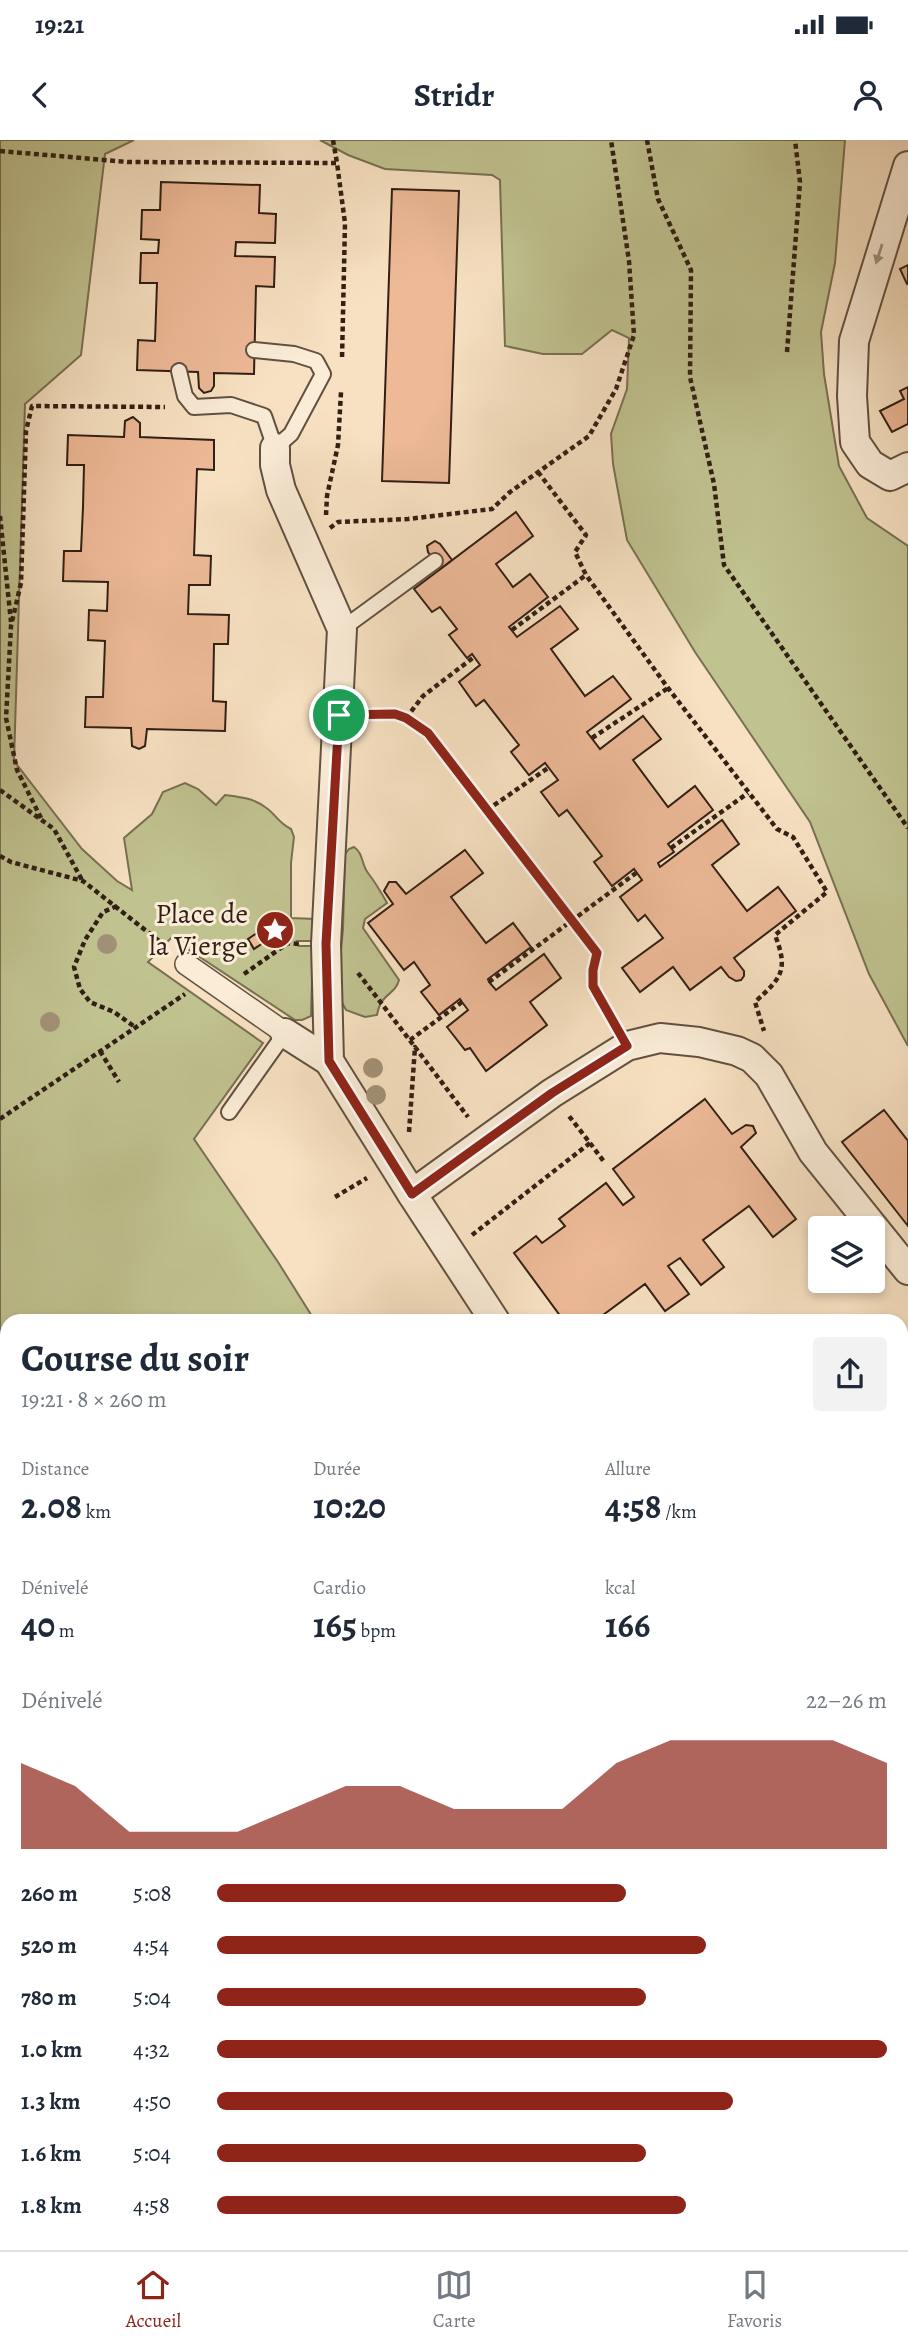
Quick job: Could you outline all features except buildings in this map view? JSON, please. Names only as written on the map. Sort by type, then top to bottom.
[{"type":"street","points":[[899,471],[870,464],[855,442],[853,341],[908,166]]},
{"type":"street","points":[[275,448],[275,466],[281,490],[342,629],[326,957],[329,1061]]},
{"type":"street","points":[[186,964],[329,1061],[490,1314]]},
{"type":"street","points":[[412,1194],[552,1093],[627,1046],[660,1038],[699,1042],[737,1051],[752,1058],[769,1075],[813,1152],[908,1270]]},
{"type":"lane","points":[[178,371],[185,396],[194,407],[231,405],[264,416],[275,448],[291,434],[323,374],[316,361],[294,354],[254,350]]},
{"type":"lane","points":[[342,629],[435,561]]},
{"type":"lane","points":[[229,1112],[285,1033]]},
{"type":"path","points":[[333,140],[345,223]]},
{"type":"path","points":[[306,544],[338,522],[408,519],[492,509],[510,492],[589,436],[616,389],[634,335],[629,261],[611,140]]},
{"type":"path","points":[[647,140],[658,199],[691,270],[690,377],[714,484],[724,565],[908,828]]},
{"type":"path","points":[[787,352],[800,183],[795,140]]},
{"type":"path","points":[[0,151],[128,162],[337,163]]},
{"type":"path","points":[[11,626],[21,583],[26,431],[32,405],[194,407]]},
{"type":"path","points":[[538,472],[586,535],[575,552],[586,575],[667,688],[748,793],[777,829],[793,837],[827,892],[775,935],[782,951],[783,970],[778,980],[755,1002],[764,1030]]},
{"type":"path","points":[[0,516],[11,626],[6,718],[17,770],[41,818]]},
{"type":"path","points":[[512,630],[586,575]]},
{"type":"path","points":[[406,718],[423,696],[474,657]]},
{"type":"path","points":[[592,738],[667,688]]},
{"type":"path","points":[[339,715],[395,714],[428,733],[597,953],[593,986],[627,1046]]},
{"type":"path","points":[[487,810],[548,768]]},
{"type":"path","points":[[0,790],[54,829],[83,881]]},
{"type":"path","points":[[671,848],[748,793]]},
{"type":"path","points":[[0,856],[10,862],[83,881],[186,964]]},
{"type":"path","points":[[489,982],[636,873]]},
{"type":"path","points":[[117,906],[103,912],[85,940],[74,967],[80,989],[90,1002],[114,1012],[135,1027]]},
{"type":"path","points":[[0,1119],[206,979],[236,979],[288,943],[296,944]]},
{"type":"path","points":[[326,957],[356,971],[485,1140]]},
{"type":"path","points":[[410,1040],[463,1002]]},
{"type":"path","points":[[335,1197],[407,1153],[415,1047]]},
{"type":"path","points":[[100,1051],[119,1082]]},
{"type":"path","points":[[552,1093],[605,1163]]},
{"type":"path","points":[[449,1251],[590,1143]]},
{"type":"green space","points":[[0,140],[134,140],[105,154],[81,355],[25,404],[14,761],[82,849],[117,881],[132,890],[124,838],[152,814],[163,792],[185,783],[198,789],[216,805],[225,795],[256,802],[291,829],[294,837],[291,918],[315,919],[314,941],[297,941],[299,946],[313,946],[311,1016],[295,1020],[171,938],[148,962],[263,1043],[194,1139],[311,1314],[0,1314]]},
{"type":"green space","points":[[320,140],[845,140],[835,263],[821,332],[824,374],[839,466],[867,518],[908,546],[908,1046],[869,974],[810,822],[695,652],[627,540],[613,464],[611,434],[627,389],[629,338],[612,330],[582,354],[543,354],[505,346],[500,180],[492,175],[385,169],[348,155]]},
{"type":"green space","points":[[354,847],[387,903],[365,919],[363,928],[399,980],[382,1002],[377,1015],[365,1017],[346,1010],[336,991],[335,965],[341,950],[343,929],[345,854]]},
{"type":"place","name":"Place de la Vierge","points":[[275,930]]},
{"type":"route","points":[[395,714],[428,733],[597,953],[593,986],[627,1046],[552,1093],[412,1194],[329,1061],[326,944],[339,715],[395,714]]}]
